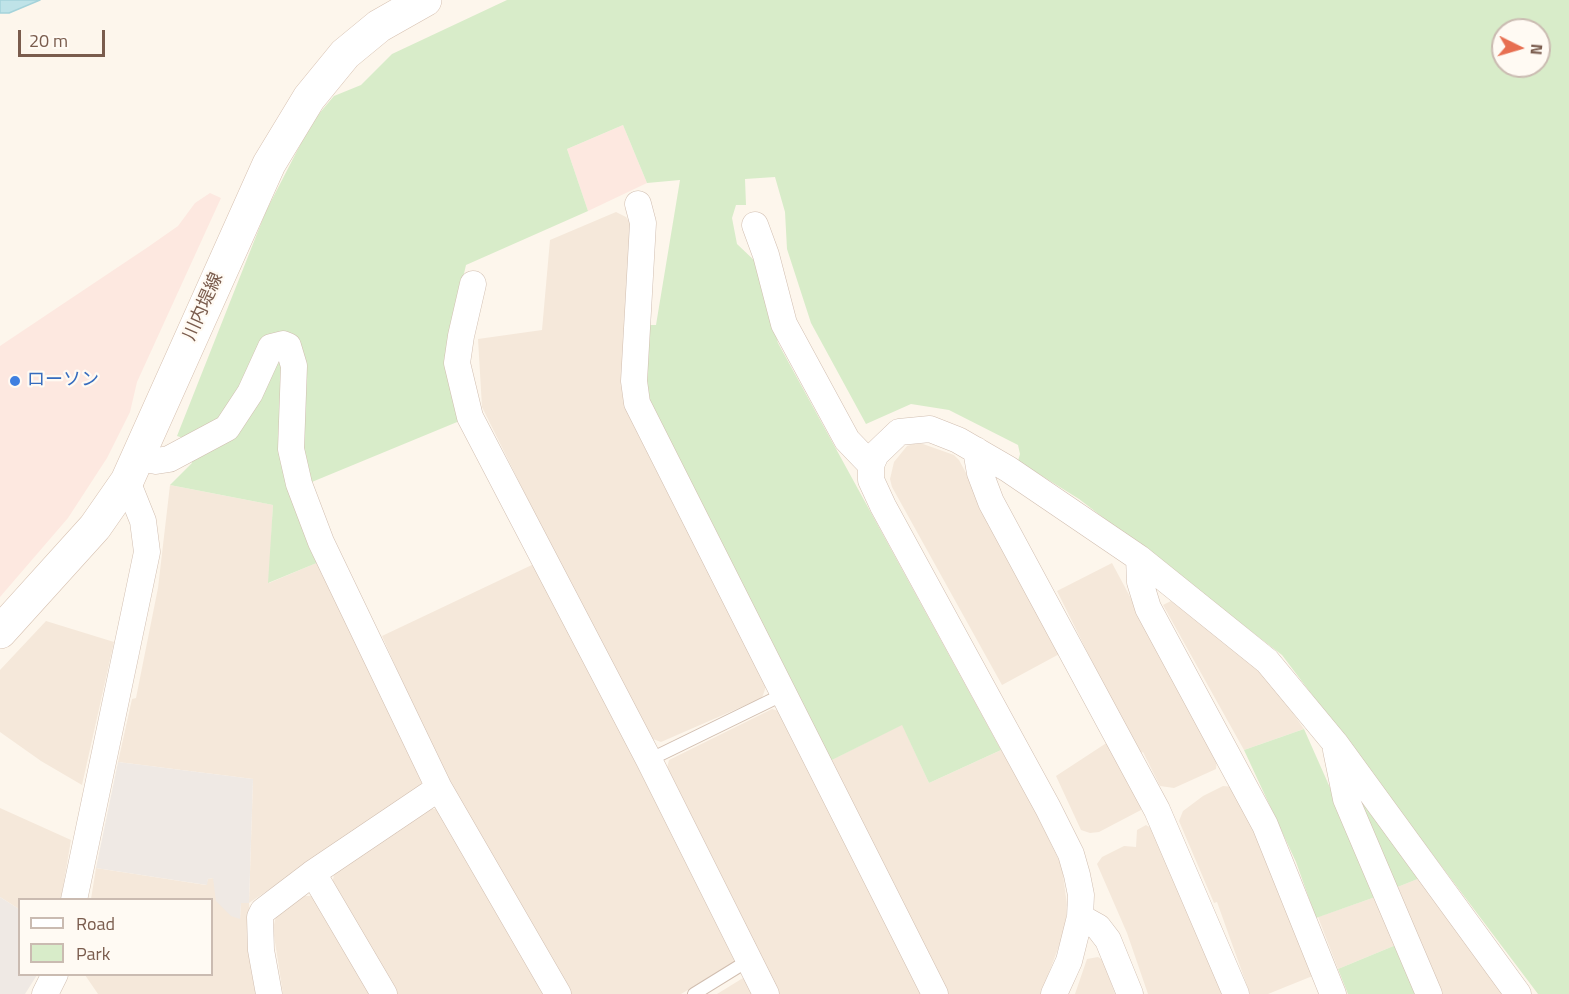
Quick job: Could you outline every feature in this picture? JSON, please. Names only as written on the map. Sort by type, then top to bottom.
[{"type":"main road","name":"川内堤線","points":[[0,632],[95,527],[133,470],[269,164],[295,119],[345,54],[379,26],[425,0]]},
{"type":"street","points":[[638,204],[643,223],[634,381],[638,403],[935,994]]},
{"type":"street","points":[[756,225],[784,324],[847,440],[871,465]]},
{"type":"street","points":[[473,284],[457,363],[470,417],[649,760],[766,994]]},
{"type":"street","points":[[74,898],[147,552],[133,470],[156,461],[176,457],[227,428],[250,393],[271,347],[283,344],[288,346],[294,366],[291,449],[299,484],[330,561],[439,788],[558,994]]},
{"type":"street","points":[[1054,994],[1069,961],[1080,917],[1081,895],[1071,854],[871,480],[871,465],[883,445],[899,432],[930,429],[976,450],[1090,522],[1139,558],[1267,661],[1335,744],[1518,994]]},
{"type":"street","points":[[976,450],[980,473],[991,502],[1156,810],[1236,994]]},
{"type":"street","points":[[1139,558],[1140,582],[1148,608],[1265,825],[1333,994]]},
{"type":"street","points":[[1335,744],[1346,799],[1429,994]]},
{"type":"street","points":[[269,994],[264,977],[260,916],[313,873],[439,788]]},
{"type":"street","points":[[313,873],[384,994]]},
{"type":"street","points":[[1080,917],[1098,927],[1108,940],[1130,994]]},
{"type":"lane","points":[[649,760],[784,694]]},
{"type":"lane","points":[[694,994],[749,960]]},
{"type":"shaded area","points":[[623,125],[647,183],[588,211],[567,149]]},
{"type":"shaded area","points":[[210,193],[221,198],[137,382],[130,412],[107,458],[68,518],[0,597],[0,346],[178,226],[195,203]]},
{"type":"shaded area","points":[[616,212],[626,217],[633,227],[623,391],[769,678],[762,698],[661,742],[645,736],[482,407],[478,339],[542,330],[550,240]]},
{"type":"shaded area","points":[[923,444],[954,455],[959,460],[1063,652],[1002,685],[892,487],[890,479],[894,462],[907,446]]},
{"type":"shaded area","points":[[170,485],[273,505],[269,583],[321,561],[423,777],[420,789],[249,903],[253,779],[118,762],[132,699],[136,698],[158,588]]},
{"type":"shaded area","points":[[536,563],[735,956],[734,963],[681,994],[569,994],[512,898],[431,746],[382,636]]},
{"type":"shaded area","points":[[1112,563],[1217,759],[1216,769],[1174,788],[1160,786],[1143,752],[1138,754],[1057,591]]},
{"type":"shaded area","points":[[1171,601],[1263,670],[1304,729],[1244,750],[1163,605]]},
{"type":"shaded area","points":[[46,621],[114,642],[82,785],[41,761],[0,732],[0,670]]},
{"type":"shaded area","points":[[772,709],[782,712],[924,994],[774,994],[665,776],[669,760]]},
{"type":"shaded area","points":[[902,724],[929,783],[1001,750],[1031,802],[1062,867],[1067,905],[1065,930],[1041,994],[946,994],[830,761]]},
{"type":"shaded area","points":[[1111,740],[1142,798],[1141,810],[1099,832],[1090,833],[1081,830],[1056,776]]},
{"type":"shaded area","points":[[118,762],[253,779],[249,903],[241,903],[240,919],[231,916],[216,901],[213,878],[208,879],[207,885],[96,868]]},
{"type":"shaded area","points":[[1223,786],[1234,787],[1256,827],[1315,975],[1268,994],[1250,994],[1217,902],[1214,903],[1179,821],[1183,811],[1203,796]]},
{"type":"shaded area","points":[[0,808],[71,840],[61,898],[18,898],[18,908],[0,897]]},
{"type":"shaded area","points":[[424,809],[440,809],[546,994],[396,994],[332,885],[335,870]]},
{"type":"shaded area","points":[[1146,825],[1156,831],[1222,994],[1148,994],[1127,933],[1097,864],[1102,857],[1124,846],[1136,847],[1137,830]]},
{"type":"shaded area","points":[[96,868],[206,885],[208,879],[213,878],[240,918],[241,903],[249,903],[257,994],[98,994],[86,976],[213,976],[213,898],[91,898]]},
{"type":"shaded area","points":[[1420,878],[1502,994],[1442,994],[1395,888]]},
{"type":"shaded area","points":[[303,896],[316,896],[373,994],[283,994],[273,929],[276,916]]},
{"type":"shaded area","points":[[1378,896],[1396,945],[1338,969],[1318,917]]},
{"type":"shaded area","points":[[0,897],[18,908],[18,976],[36,976],[25,994],[0,994]]},
{"type":"shaded area","points":[[1098,957],[1103,960],[1115,994],[1075,994],[1087,959]]},
{"type":"shaded area","points":[[743,978],[751,981],[757,994],[717,994]]},
{"type":"green space","points":[[507,0],[1569,0],[1569,994],[1538,994],[1282,655],[1079,499],[1018,461],[1020,454],[1018,445],[949,410],[911,404],[866,424],[811,323],[787,249],[785,212],[775,177],[745,179],[746,205],[736,205],[732,218],[737,244],[757,263],[778,343],[1001,750],[929,783],[902,725],[830,761],[646,397],[646,325],[656,325],[680,180],[647,183],[623,125],[567,149],[588,211],[466,265],[444,360],[462,420],[307,484],[319,562],[268,583],[273,505],[170,485],[192,463],[192,441],[177,436],[266,211],[312,122],[334,96],[361,85],[392,54]]},
{"type":"green space","points":[[1304,729],[1378,896],[1316,918],[1296,862],[1244,750]]},
{"type":"green space","points":[[1359,793],[1420,878],[1395,888],[1354,796]]},
{"type":"green space","points":[[1396,945],[1417,994],[1348,994],[1338,969]]},
{"type":"water","points":[[0,0],[40,0],[9,13],[0,13]]},
{"type":"place","name":"ローソン","points":[[15,381]]}]
